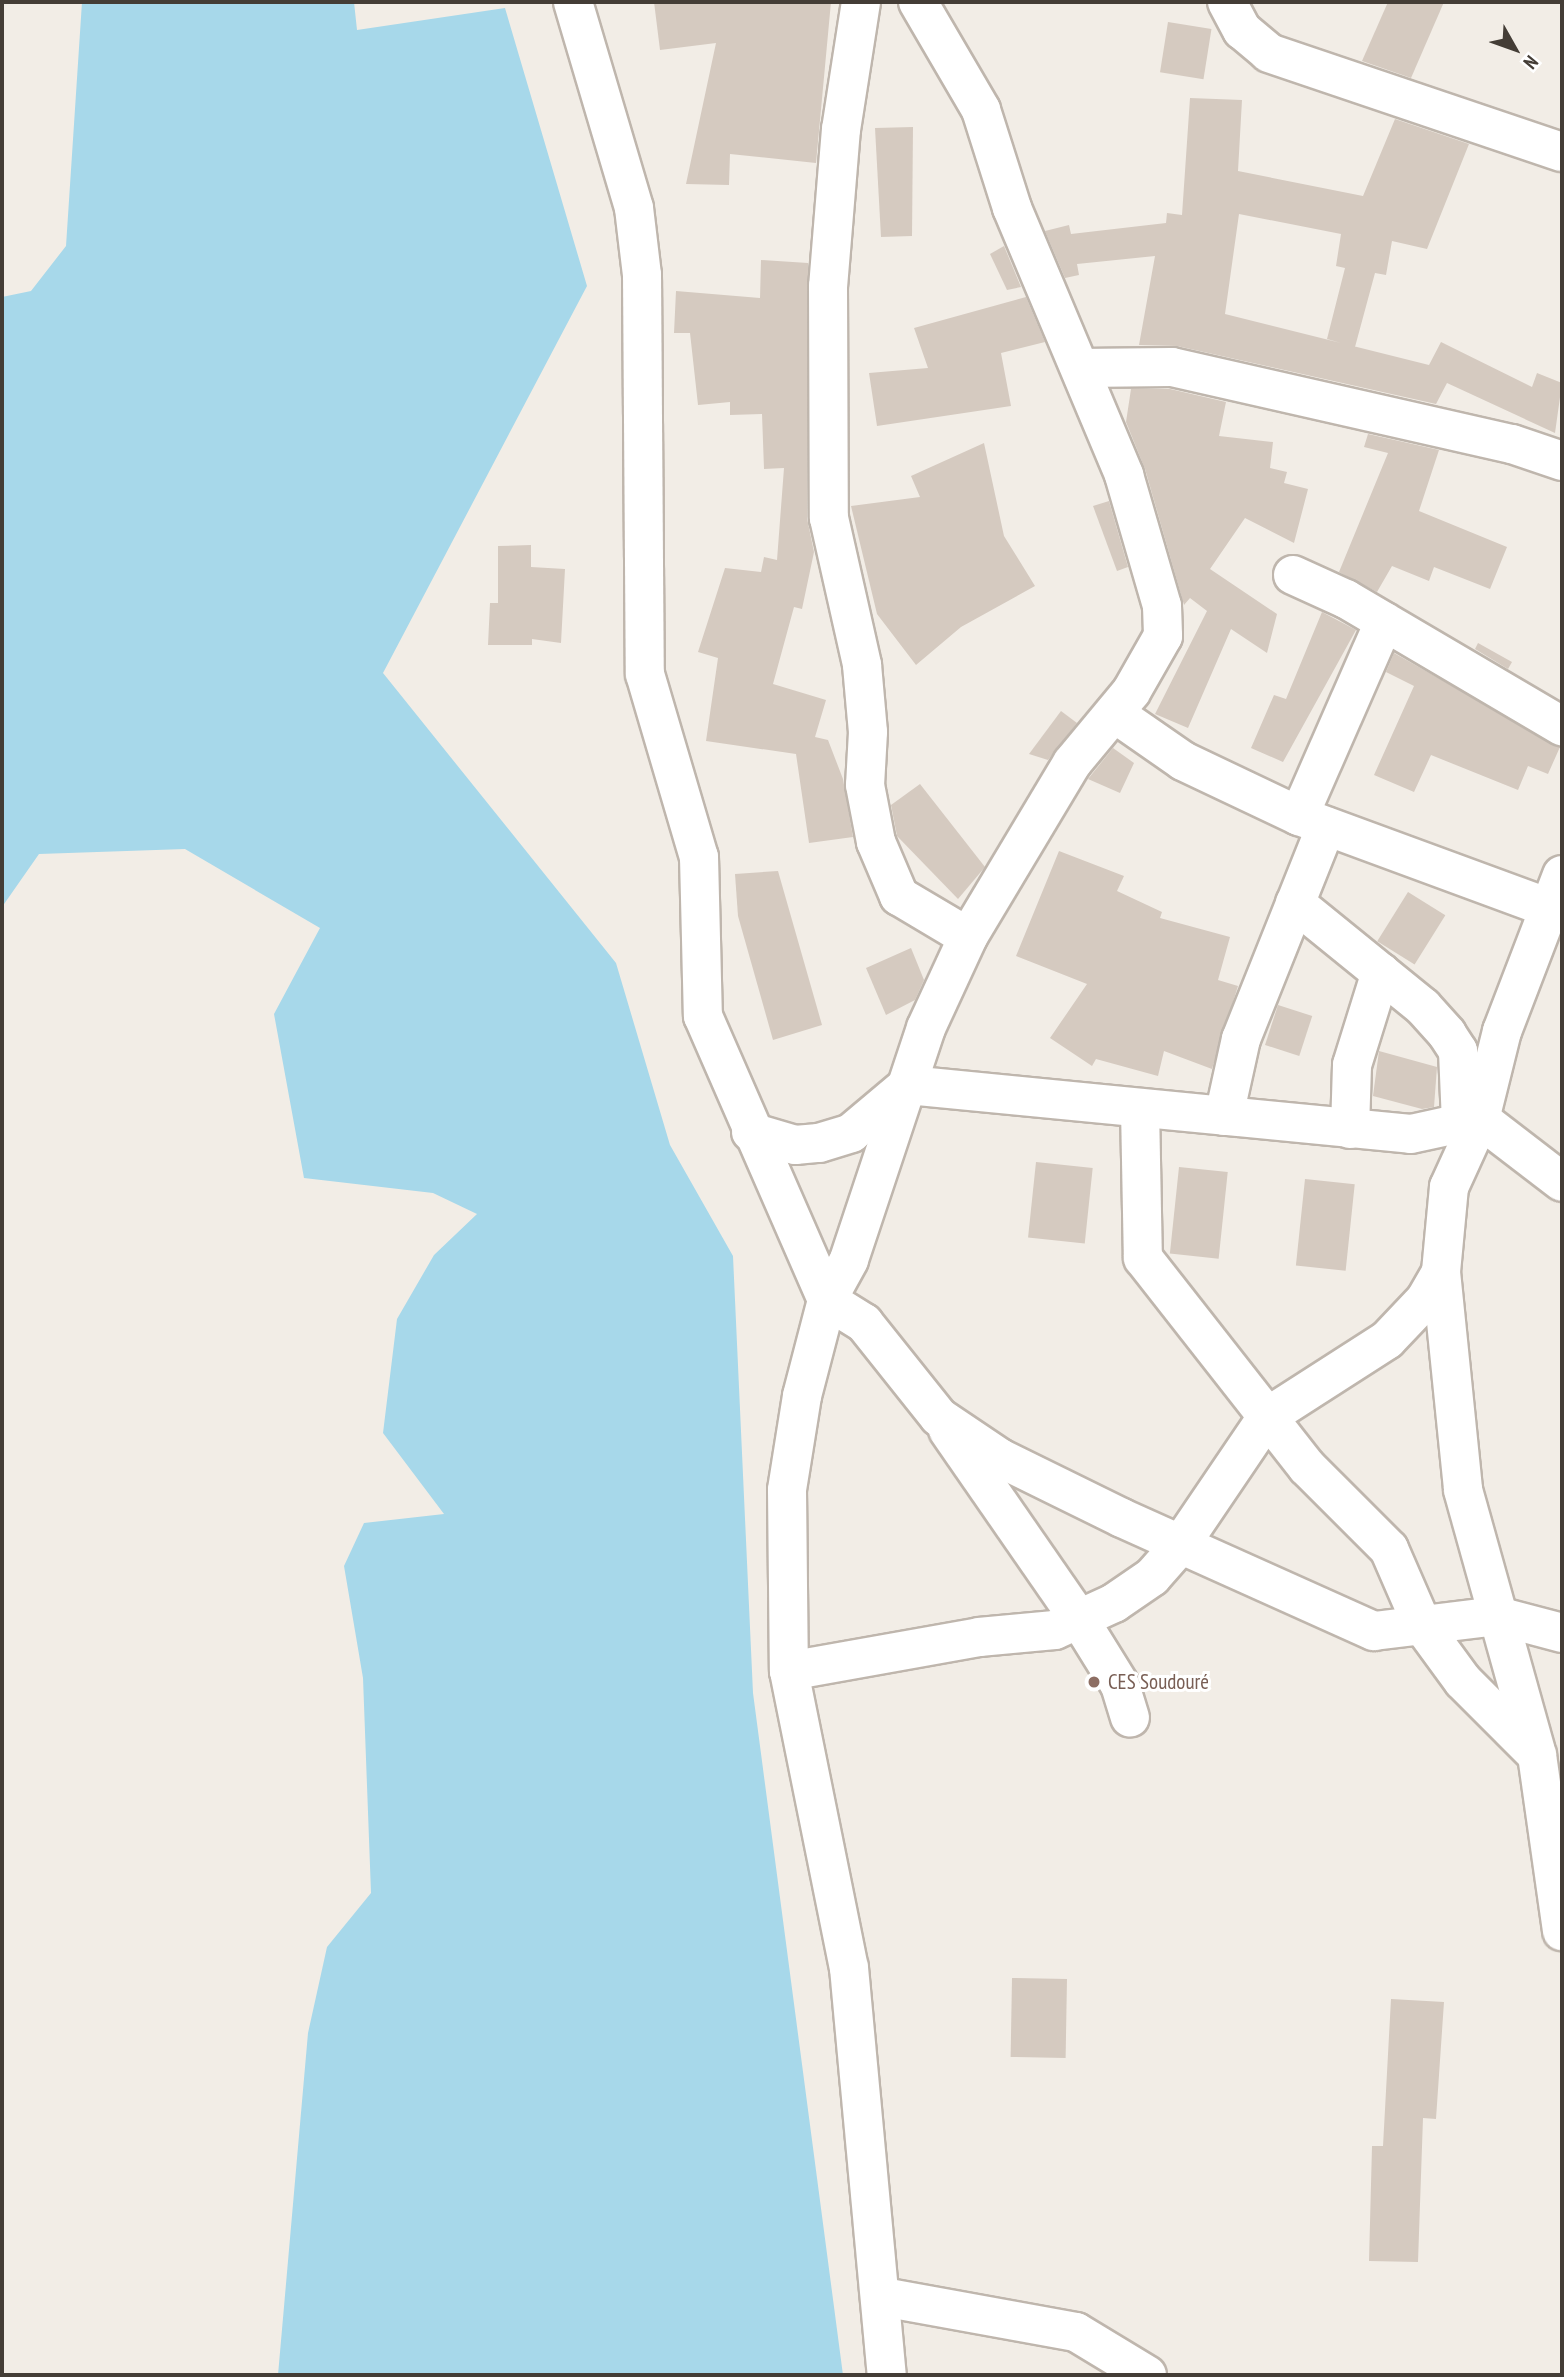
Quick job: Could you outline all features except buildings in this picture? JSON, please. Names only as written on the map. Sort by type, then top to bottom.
[{"type":"street","points":[[573,2],[634,208],[642,275],[645,674],[699,857],[703,1016],[751,1132],[827,1300],[864,1323],[939,1417],[1079,1619],[1120,1685],[1130,1717]]},
{"type":"street","points":[[861,2],[841,129],[828,286],[829,518],[862,665],[868,732],[865,785],[876,842],[899,896],[968,937]]},
{"type":"street","points":[[887,2375],[883,2297],[849,1968],[789,1671],[787,1490],[802,1396],[827,1300],[849,1260],[926,1028],[968,937],[1072,763],[1151,665],[1163,636],[1162,606],[1124,475],[1012,208],[981,110],[918,2]]},
{"type":"street","points":[[1227,2],[1242,30],[1269,53],[1562,152]]},
{"type":"street","points":[[1080,368],[1172,367],[1511,444],[1562,461]]},
{"type":"street","points":[[1293,575],[1384,622],[1562,726]]},
{"type":"street","points":[[1224,1116],[1241,1039],[1295,903],[1312,821],[1384,622]]},
{"type":"street","points":[[1114,713],[1183,761],[1312,821],[1556,891],[1502,1031],[1449,1187],[1441,1272],[1463,1490],[1537,1755],[1562,1931]]},
{"type":"street","points":[[1295,903],[1423,1007],[1458,1051],[1471,1121],[1562,1182]]},
{"type":"street","points":[[1350,1129],[1352,1065],[1381,972]]},
{"type":"street","points":[[751,1132],[795,1145],[820,1143],[851,1133],[908,1085],[1411,1134],[1471,1121]]},
{"type":"street","points":[[1140,1108],[1143,1258],[1267,1417],[1355,1521],[1390,1549],[1422,1625],[1463,1681],[1537,1755]]},
{"type":"street","points":[[789,1671],[979,1637],[1055,1630],[1152,1577],[1181,1544],[1267,1417],[1387,1340],[1425,1300],[1441,1272]]},
{"type":"street","points":[[939,1417],[1000,1458],[1374,1631],[1498,1616],[1562,1633]]},
{"type":"street","points":[[883,2297],[1076,2332],[1147,2375]]},
{"type":"water","points":[[82,2],[354,2],[357,30],[505,8],[587,286],[383,673],[616,963],[670,1145],[733,1256],[753,1693],[843,2375],[278,2375],[308,2033],[327,1947],[371,1893],[363,1678],[344,1566],[364,1523],[444,1514],[383,1433],[397,1319],[434,1255],[477,1214],[433,1193],[304,1178],[274,1014],[320,928],[185,849],[39,854],[2,907],[2,297],[31,291],[66,246]]},
{"type":"place","name":"CES Soudouré","points":[[1094,1682]]}]
